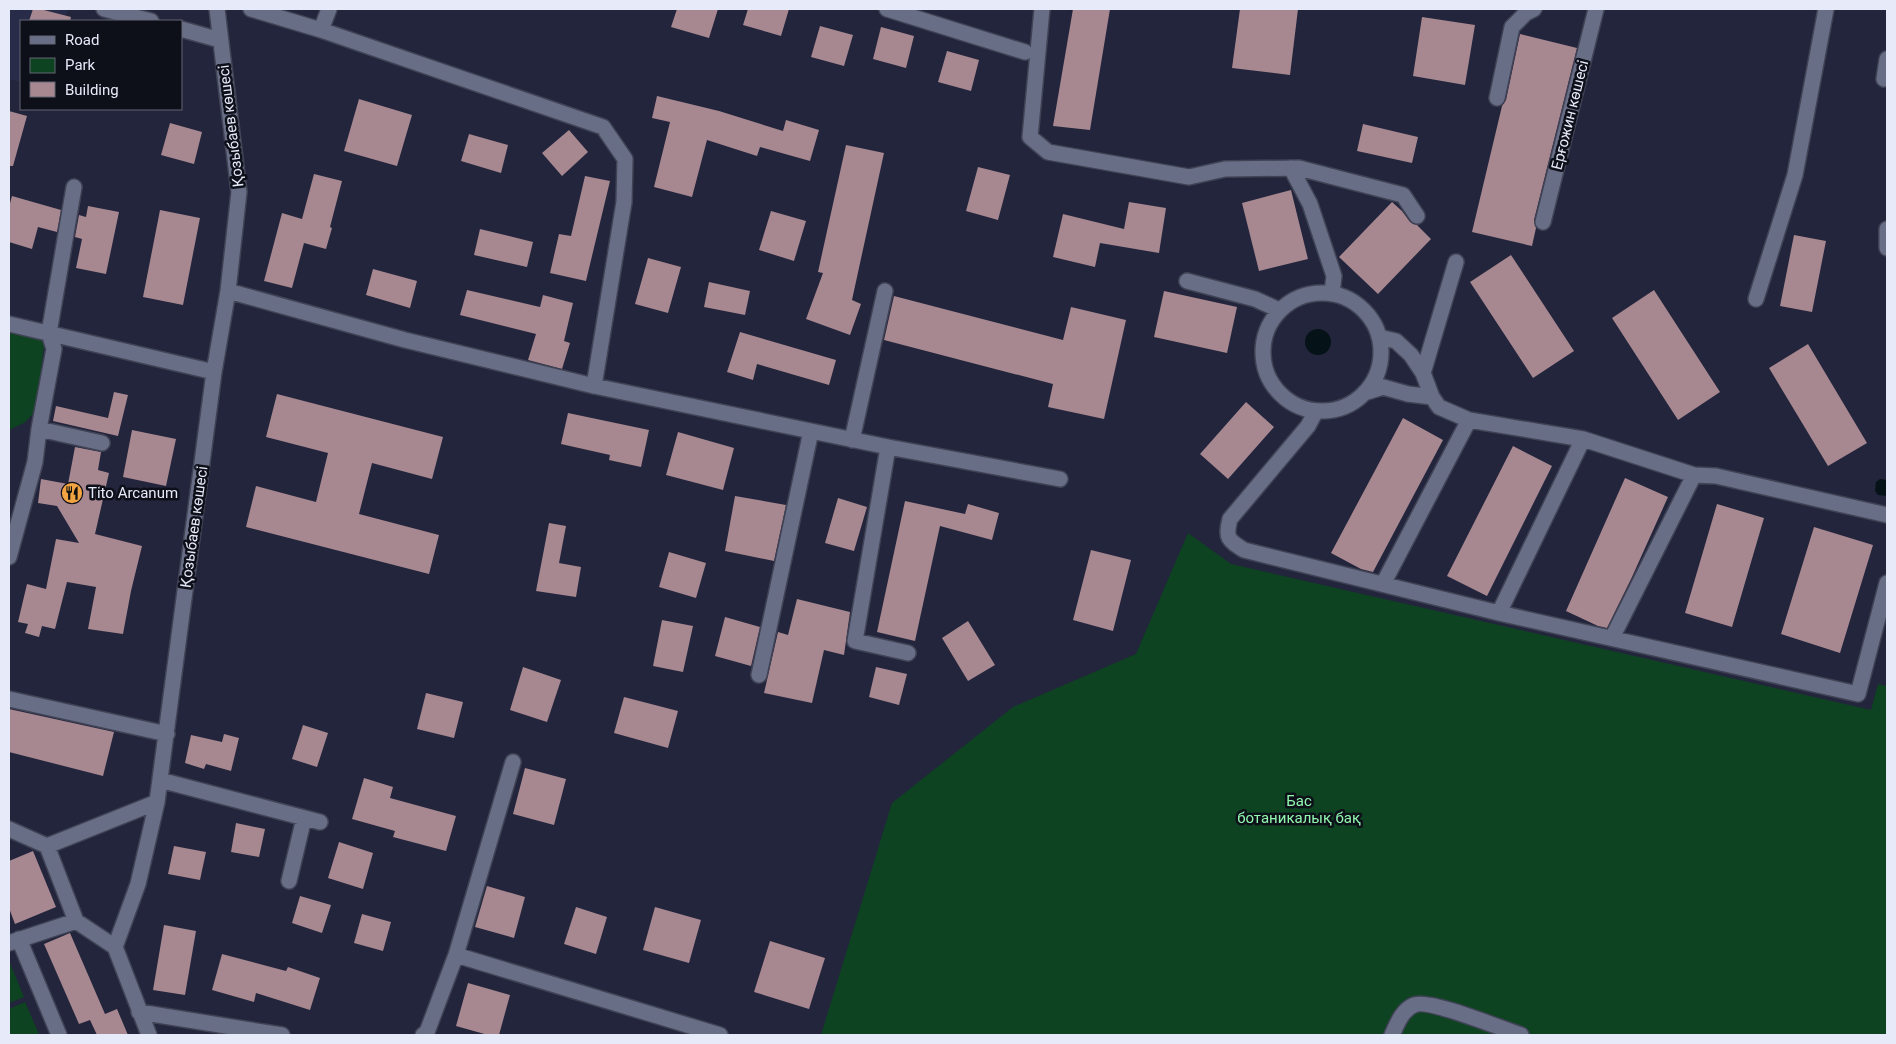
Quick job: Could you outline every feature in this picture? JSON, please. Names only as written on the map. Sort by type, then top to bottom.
[{"type":"street","points":[[104,9],[147,20]]},
{"type":"street","name":"Қозыбаев көшесі","points":[[115,947],[138,884],[157,802],[214,372],[228,290],[239,192],[220,40],[218,9]]},
{"type":"street","points":[[251,9],[322,30],[603,128],[624,159],[624,202],[594,386]]},
{"type":"street","points":[[322,30],[329,9]]},
{"type":"street","points":[[887,9],[1025,52]]},
{"type":"street","points":[[1042,9],[1030,137],[1048,152],[1189,177],[1225,169],[1299,168],[1403,195],[1417,216]]},
{"type":"street","points":[[1497,98],[1512,27],[1526,13],[1534,9]]},
{"type":"street","name":"Ерғожин көшесі","points":[[1543,222],[1596,9]]},
{"type":"street","points":[[1756,299],[1795,175],[1826,9]]},
{"type":"street","points":[[182,29],[220,40]]},
{"type":"street","points":[[1884,79],[1887,59]]},
{"type":"street","points":[[1291,168],[1310,204],[1334,276],[1332,293]]},
{"type":"street","points":[[9,557],[35,462],[39,429],[54,349],[49,332],[74,187]]},
{"type":"street","points":[[1887,229],[1887,248]]},
{"type":"street","points":[[1423,374],[1456,262]]},
{"type":"street","points":[[1187,281],[1255,299],[1279,310]]},
{"type":"street","points":[[228,290],[405,340],[594,386],[852,440],[1060,479]]},
{"type":"street","points":[[852,440],[886,291]]},
{"type":"street","points":[[1314,293],[1332,293],[1348,298],[1362,308],[1373,321],[1379,337],[1381,352],[1379,367],[1374,381],[1354,402],[1342,408],[1328,411],[1316,410],[1296,405],[1282,396],[1272,384],[1265,369],[1262,352],[1265,336],[1271,321],[1279,310],[1297,298],[1314,293]]},
{"type":"street","points":[[9,324],[214,372]]},
{"type":"street","points":[[1379,337],[1396,341],[1410,355],[1423,374],[1432,397],[1439,407],[1469,420],[1583,439],[1694,475],[1716,476],[1887,515]]},
{"type":"street","points":[[1364,393],[1383,387],[1408,394],[1432,397]]},
{"type":"street","points":[[1316,410],[1308,426],[1230,519],[1226,532],[1231,542],[1244,550],[1499,613],[1858,694],[1887,584]]},
{"type":"street","points":[[1382,584],[1469,420]]},
{"type":"street","points":[[39,429],[102,443]]},
{"type":"street","points":[[759,675],[811,431]]},
{"type":"street","points":[[1499,613],[1583,439]]},
{"type":"street","points":[[888,447],[855,641],[908,654]]},
{"type":"street","points":[[1612,638],[1694,475]]},
{"type":"street","points":[[9,699],[166,734]]},
{"type":"street","points":[[423,1035],[427,1032],[456,955],[513,762]]},
{"type":"street","points":[[160,780],[320,822]]},
{"type":"street","points":[[47,846],[157,802]]},
{"type":"street","points":[[289,881],[304,818]]},
{"type":"street","points":[[9,829],[47,846],[76,921],[115,947],[149,1035]]},
{"type":"street","points":[[59,1035],[14,941],[76,921]]},
{"type":"street","points":[[456,955],[720,1035]]},
{"type":"street","points":[[1392,1035],[1403,1012],[1415,1004],[1433,1005],[1521,1035]]},
{"type":"street","points":[[140,1012],[282,1035]]},
{"type":"shaded area","points":[[9,9],[68,9],[65,20],[20,20],[20,82],[9,79]]},
{"type":"shaded area","points":[[1318,329],[1327,333],[1331,342],[1327,351],[1318,355],[1309,351],[1305,342],[1309,333]]},
{"type":"shaded area","points":[[1880,479],[1887,480],[1887,496],[1878,495],[1875,491],[1876,482]]},
{"type":"green space","points":[[9,330],[43,337],[44,346],[36,411],[24,423],[9,430]]},
{"type":"green space","name":"Бас ботаникалық бақ","points":[[1188,533],[1231,564],[1871,710],[1878,684],[1887,686],[1887,1035],[821,1035],[892,803],[1013,707],[1136,654]]},
{"type":"green space","points":[[9,964],[24,997],[9,1003]]},
{"type":"green space","points":[[25,1002],[39,1034],[9,1035],[9,1009]]},
{"type":"building","points":[[33,9],[71,17],[70,20],[29,20]]},
{"type":"building","points":[[677,9],[718,9],[709,38],[671,27]]},
{"type":"building","points":[[748,9],[789,9],[781,36],[743,25]]},
{"type":"building","points":[[1073,9],[1110,9],[1090,130],[1053,126]]},
{"type":"building","points":[[1240,9],[1298,9],[1290,75],[1232,68]]},
{"type":"building","points":[[1422,17],[1475,25],[1465,85],[1413,76]]},
{"type":"building","points":[[820,26],[853,35],[844,66],[811,57]]},
{"type":"building","points":[[881,27],[914,36],[906,68],[873,59]]},
{"type":"building","points":[[1520,34],[1577,48],[1534,220],[1536,228],[1532,246],[1472,232],[1502,106],[1506,100]]},
{"type":"building","points":[[947,51],[979,60],[971,91],[938,82]]},
{"type":"building","points":[[657,96],[719,111],[783,131],[786,120],[819,130],[810,161],[760,147],[757,156],[707,140],[692,197],[654,187],[670,122],[652,118]]},
{"type":"building","points":[[359,99],[412,115],[397,166],[344,151]]},
{"type":"building","points":[[9,111],[27,116],[13,166],[9,166]]},
{"type":"building","points":[[170,123],[202,132],[194,164],[161,155]]},
{"type":"building","points":[[1363,124],[1418,137],[1412,163],[1357,151]]},
{"type":"building","points":[[569,130],[588,152],[562,176],[542,153]]},
{"type":"building","points":[[469,134],[508,145],[501,173],[461,161]]},
{"type":"building","points":[[846,145],[884,153],[852,300],[861,304],[850,335],[806,319],[823,273],[818,272]]},
{"type":"building","points":[[978,167],[1010,175],[998,220],[966,211]]},
{"type":"building","points":[[314,174],[342,181],[326,249],[304,243],[292,288],[264,281],[282,213],[302,219]]},
{"type":"building","points":[[585,176],[610,181],[586,281],[550,273],[559,234],[571,236]]},
{"type":"building","points":[[1291,190],[1308,259],[1259,271],[1242,203]]},
{"type":"building","points":[[12,196],[61,210],[57,232],[38,227],[32,249],[9,242],[9,207]]},
{"type":"building","points":[[1129,202],[1166,208],[1159,253],[1100,243],[1095,267],[1053,257],[1063,214],[1124,229]]},
{"type":"building","points":[[1392,202],[1410,222],[1417,225],[1431,239],[1378,294],[1339,257]]},
{"type":"building","points":[[88,206],[119,212],[106,274],[76,268],[82,239],[75,237],[79,215],[86,217]]},
{"type":"building","points":[[160,210],[200,218],[183,305],[143,297]]},
{"type":"building","points":[[771,211],[806,221],[794,261],[759,250]]},
{"type":"building","points":[[480,229],[533,242],[527,267],[474,255]]},
{"type":"building","points":[[1794,235],[1826,241],[1812,312],[1780,306]]},
{"type":"building","points":[[1511,255],[1574,351],[1533,378],[1470,282]]},
{"type":"building","points":[[648,258],[681,267],[668,313],[635,304]]},
{"type":"building","points":[[373,269],[417,281],[410,308],[366,295]]},
{"type":"building","points":[[709,282],[750,291],[745,315],[704,307]]},
{"type":"building","points":[[467,290],[540,307],[543,295],[573,303],[564,341],[570,343],[562,369],[528,360],[536,334],[460,315]]},
{"type":"building","points":[[1654,290],[1720,392],[1678,420],[1612,318]]},
{"type":"building","points":[[1164,291],[1237,307],[1227,353],[1154,337]]},
{"type":"building","points":[[894,296],[1063,340],[1071,307],[1126,320],[1104,419],[1048,407],[1053,384],[884,340]]},
{"type":"building","points":[[740,332],[836,360],[829,385],[757,364],[753,380],[727,372]]},
{"type":"building","points":[[1808,344],[1867,443],[1828,466],[1769,368]]},
{"type":"building","points":[[114,392],[128,395],[118,436],[53,421],[56,406],[108,418]]},
{"type":"building","points":[[277,394],[443,437],[432,479],[372,463],[359,514],[439,535],[429,574],[246,527],[256,486],[316,502],[328,453],[266,437]]},
{"type":"building","points":[[1246,402],[1274,427],[1228,479],[1200,454]]},
{"type":"building","points":[[568,413],[649,430],[641,467],[609,460],[610,455],[561,444]]},
{"type":"building","points":[[1403,418],[1443,440],[1373,572],[1361,569],[1331,553]]},
{"type":"building","points":[[132,430],[176,439],[166,486],[123,477]]},
{"type":"building","points":[[678,432],[734,448],[723,490],[666,475]]},
{"type":"building","points":[[1513,446],[1552,466],[1487,596],[1447,576]]},
{"type":"building","points":[[75,447],[101,452],[98,470],[109,473],[95,534],[142,546],[123,634],[88,629],[96,587],[67,582],[55,629],[42,626],[39,637],[25,633],[28,624],[18,622],[27,584],[46,589],[56,539],[79,543],[57,506],[38,503],[41,479],[68,484]]},
{"type":"building","points":[[1625,478],[1668,497],[1607,628],[1598,626],[1566,611]]},
{"type":"building","points":[[735,496],[786,505],[774,561],[725,551]]},
{"type":"building","points":[[838,498],[867,507],[854,551],[825,543]]},
{"type":"building","points":[[905,501],[965,514],[968,504],[999,513],[992,540],[940,526],[915,641],[877,632]]},
{"type":"building","points":[[1717,504],[1764,518],[1732,627],[1685,613]]},
{"type":"building","points":[[549,523],[566,526],[559,563],[581,567],[576,597],[536,591]]},
{"type":"building","points":[[1814,527],[1873,545],[1840,653],[1781,634]]},
{"type":"building","points":[[1091,550],[1131,560],[1113,631],[1073,620]]},
{"type":"building","points":[[669,552],[706,563],[696,598],[659,587]]},
{"type":"building","points":[[797,599],[850,612],[844,655],[824,650],[812,703],[764,693],[778,632],[788,635]]},
{"type":"building","points":[[725,617],[760,627],[751,666],[715,656]]},
{"type":"building","points":[[662,620],[693,626],[683,672],[653,666]]},
{"type":"building","points":[[968,621],[995,665],[968,681],[942,638]]},
{"type":"building","points":[[523,667],[561,680],[547,722],[510,710]]},
{"type":"building","points":[[876,667],[907,674],[899,705],[869,697]]},
{"type":"building","points":[[426,693],[463,702],[454,738],[417,729]]},
{"type":"building","points":[[624,697],[678,711],[668,748],[614,733]]},
{"type":"building","points":[[9,709],[114,732],[103,776],[9,752]]},
{"type":"building","points":[[303,725],[328,733],[317,767],[292,759]]},
{"type":"building","points":[[224,734],[239,738],[231,771],[206,764],[204,769],[185,763],[191,735],[222,742]]},
{"type":"building","points":[[525,768],[566,779],[554,825],[513,814]]},
{"type":"building","points":[[364,778],[393,787],[390,798],[456,816],[446,851],[393,837],[395,831],[352,819]]},
{"type":"building","points":[[236,823],[265,829],[259,857],[231,852]]},
{"type":"building","points":[[339,842],[373,853],[363,889],[328,878]]},
{"type":"building","points":[[174,846],[206,852],[200,880],[168,874]]},
{"type":"building","points":[[33,851],[56,907],[15,924],[9,908],[9,861]]},
{"type":"building","points":[[487,886],[525,897],[514,938],[475,927]]},
{"type":"building","points":[[300,896],[331,905],[322,933],[292,923]]},
{"type":"building","points":[[576,907],[607,917],[596,954],[564,944]]},
{"type":"building","points":[[655,907],[701,920],[689,963],[643,950]]},
{"type":"building","points":[[362,914],[391,922],[383,951],[354,943]]},
{"type":"building","points":[[164,925],[196,931],[185,995],[153,990]]},
{"type":"building","points":[[70,933],[105,1014],[117,1009],[128,1035],[97,1035],[90,1020],[79,1024],[44,944]]},
{"type":"building","points":[[770,941],[825,958],[809,1009],[754,992]]},
{"type":"building","points":[[222,954],[286,971],[288,967],[320,978],[310,1010],[256,993],[254,1002],[212,990]]},
{"type":"building","points":[[468,983],[510,995],[499,1035],[488,1035],[456,1026]]},
{"type":"place","name":"Tito Arcanum","points":[[72,493]]}]
